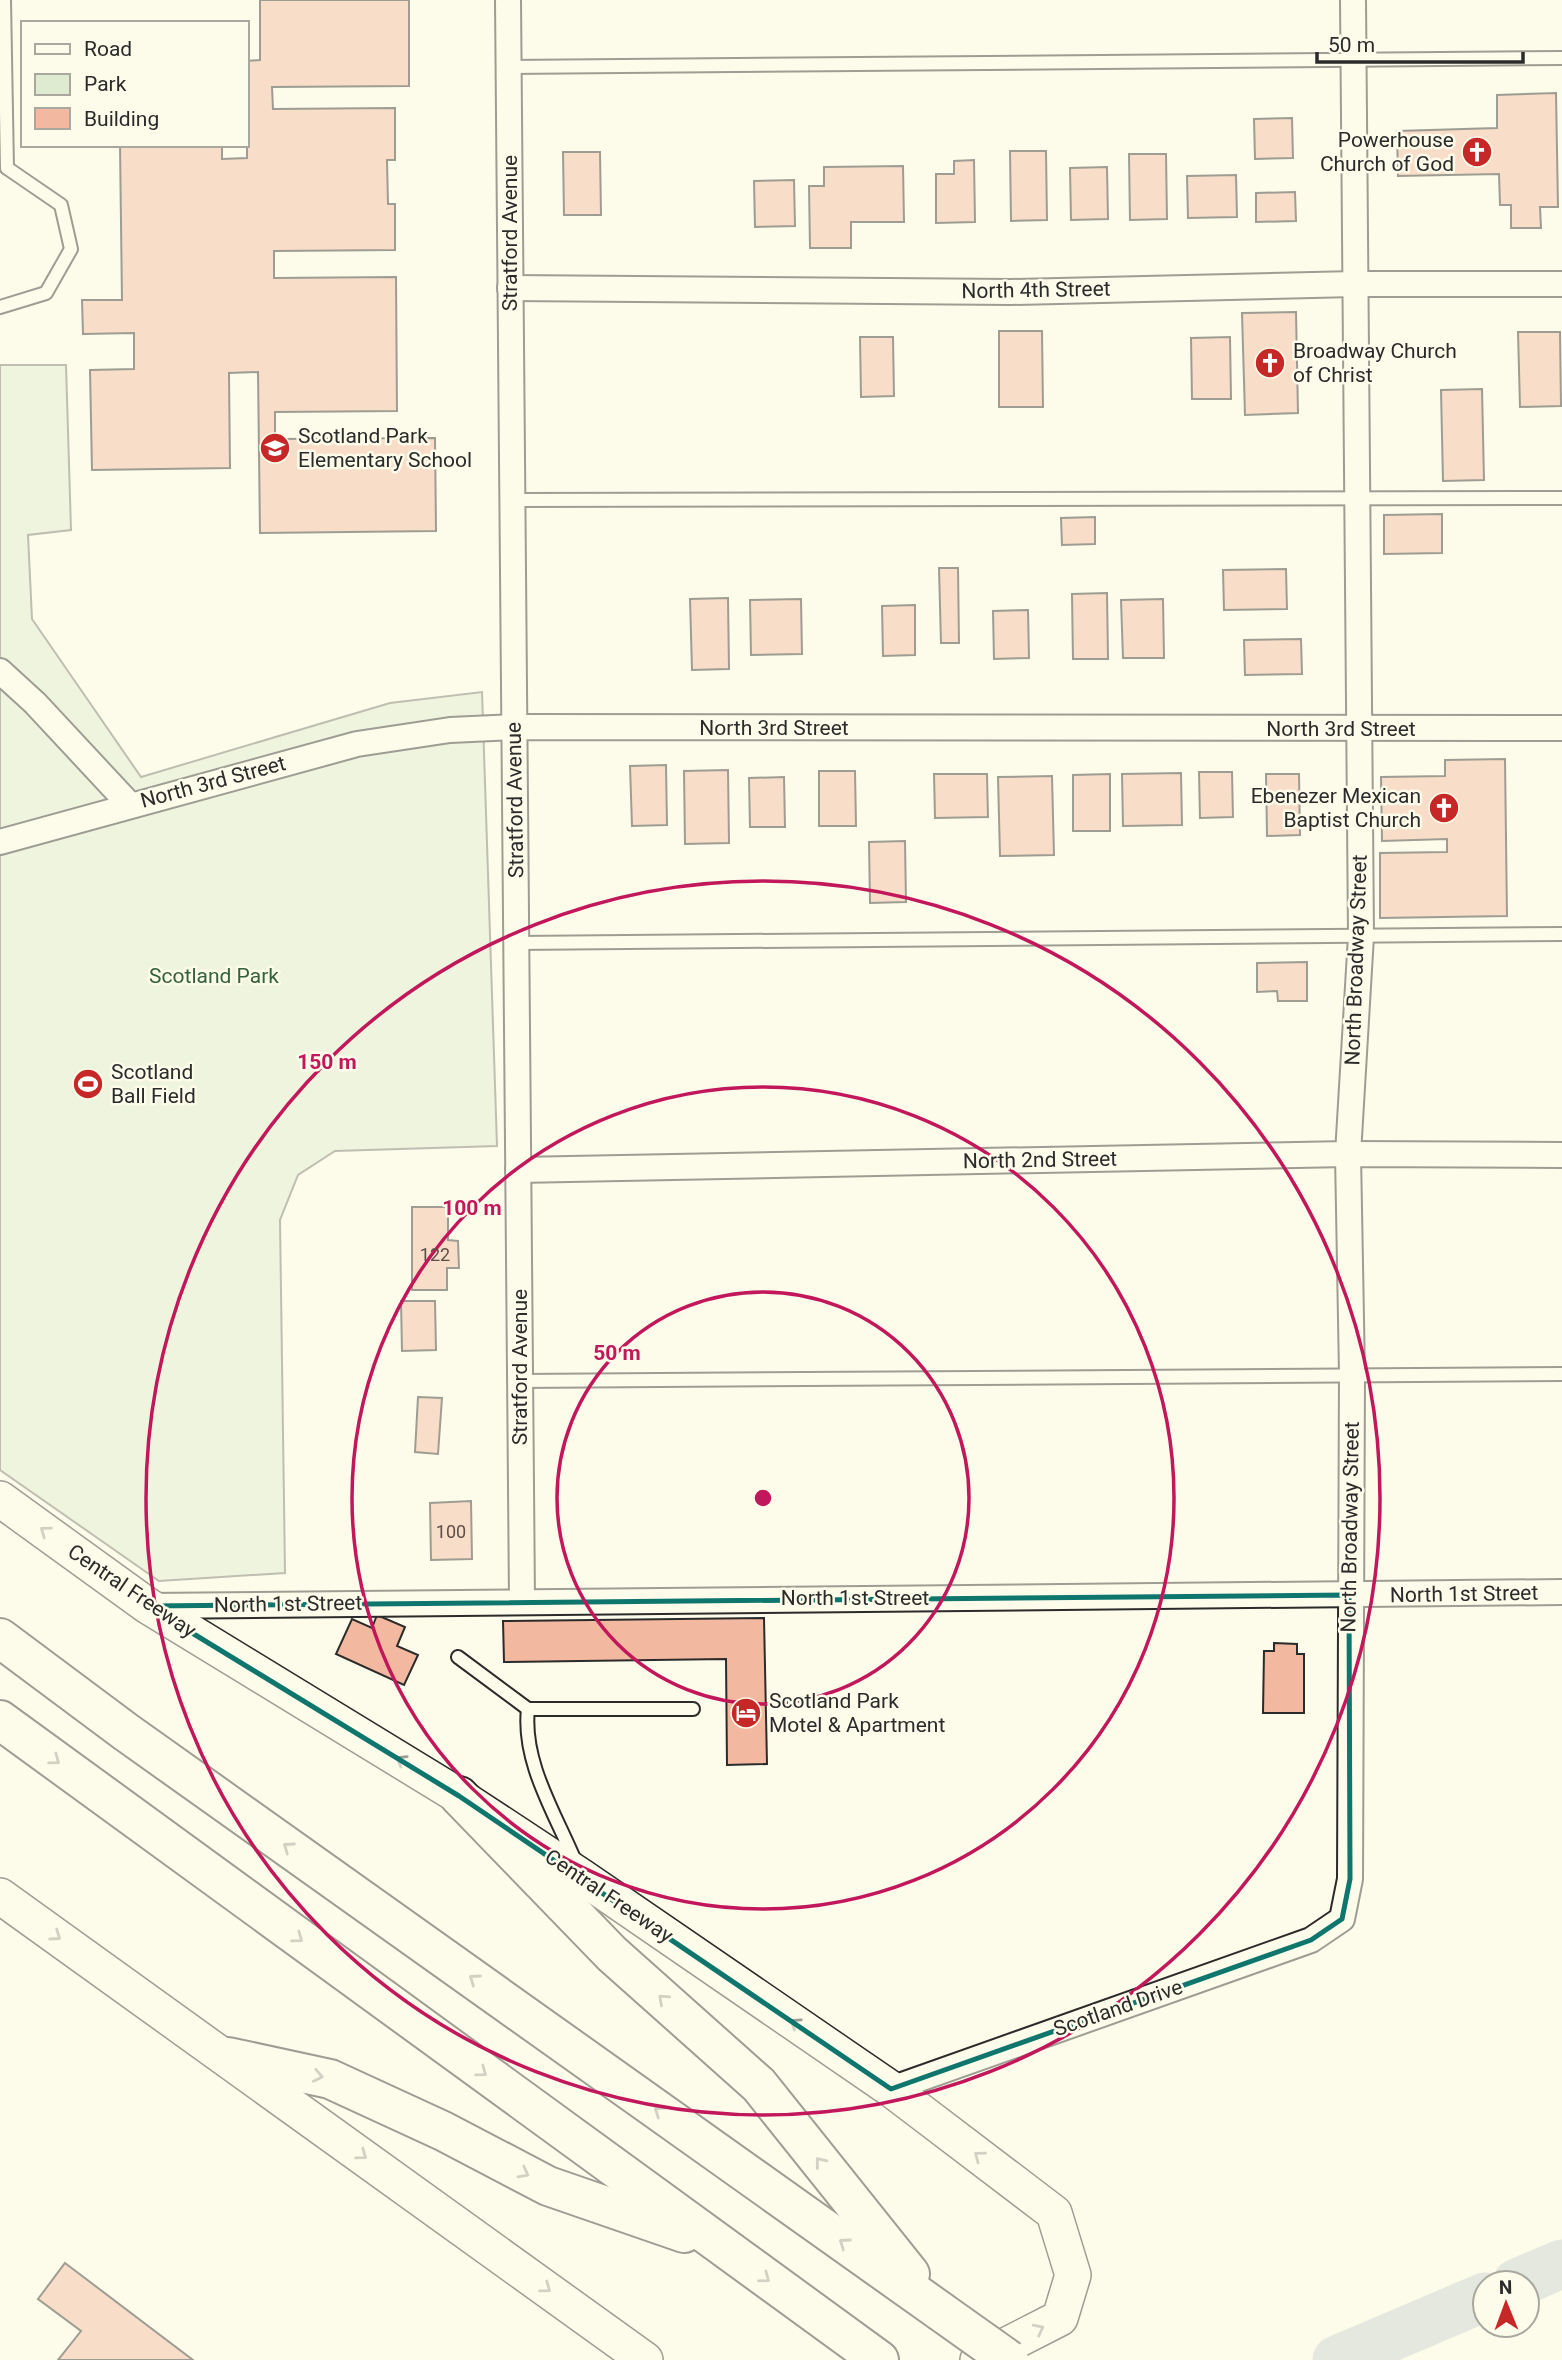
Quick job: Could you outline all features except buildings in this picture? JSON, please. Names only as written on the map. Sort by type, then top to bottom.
[{"type":"highway","points":[[0,1638],[137,1740],[1009,2360]]},
{"type":"highway","points":[[0,1720],[870,2354]]},
{"type":"highway","points":[[459,1796],[612,1954],[758,2085],[940,2311]]},
{"type":"highway","points":[[228,2057],[330,2079],[443,2131],[548,2186],[722,2246]]},
{"type":"main road","name":"Central Freeway","points":[[0,1499],[148,1606],[459,1796],[582,1877],[891,2089],[1054,2213],[1073,2275],[1060,2318],[978,2360]]},
{"type":"main road","points":[[0,1896],[228,2057],[645,2360]]},
{"type":"street","name":"Stratford Avenue","points":[[508,0],[522,1600]]},
{"type":"street","name":"North Broadway Street","points":[[1342,1919],[1350,1879],[1349,1595],[1352,1374],[1348,1154],[1361,936],[1353,0]]},
{"type":"street","name":"North 4th Street","points":[[510,288],[1012,292],[1355,284],[1562,284]]},
{"type":"street","points":[[0,671],[52,720],[130,805]]},
{"type":"street","name":"North 3rd Street","points":[[0,842],[357,744],[450,730],[515,727],[1359,730],[1562,728]]},
{"type":"street","name":"North 2nd Street","points":[[518,1170],[1348,1154],[1562,1154]]},
{"type":"street","name":"North 1st Street","points":[[148,1606],[522,1600],[1562,1592]]},
{"type":"street","name":"Scotland Drive","points":[[891,2089],[1311,1940],[1342,1919]]},
{"type":"lane","points":[[0,307],[46,293],[71,249],[61,205],[3,170],[4,0]]},
{"type":"lane","points":[[509,67],[1562,58]]},
{"type":"lane","points":[[512,500],[1562,498]]},
{"type":"lane","points":[[517,943],[1562,934]]},
{"type":"lane","points":[[520,1381],[1562,1374]]},
{"type":"lane","points":[[458,1657],[528,1709],[693,1709]]},
{"type":"lane","points":[[528,1709],[525,1733],[533,1761],[582,1877]]},
{"type":"highlighted area","points":[[1349,1595],[1350,1879],[1342,1919],[1311,1940],[891,2089],[459,1796],[148,1606]]},
{"type":"green space","name":"Scotland Park","points":[[0,365],[66,365],[71,530],[28,535],[32,619],[141,777],[390,703],[482,692],[497,1146],[335,1151],[298,1175],[280,1220],[285,1573],[159,1581],[0,1470]]},
{"type":"waterway","points":[[1541,2273],[1562,2264]]},
{"type":"waterway","points":[[1337,2360],[1471,2303]]},
{"type":"place","name":"Powerhouse Church of God","points":[[1477,152]]},
{"type":"place","name":"Broadway Church of Christ","points":[[1270,363]]},
{"type":"place","name":"Scotland Park Elementary School","points":[[275,448]]},
{"type":"place","name":"Ebenezer Mexican Baptist Church","points":[[1444,808]]},
{"type":"place","name":"Scotland Ball Field","points":[[88,1084]]},
{"type":"place","name":"Scotland Park Motel & Apartment","points":[[746,1713]]}]
